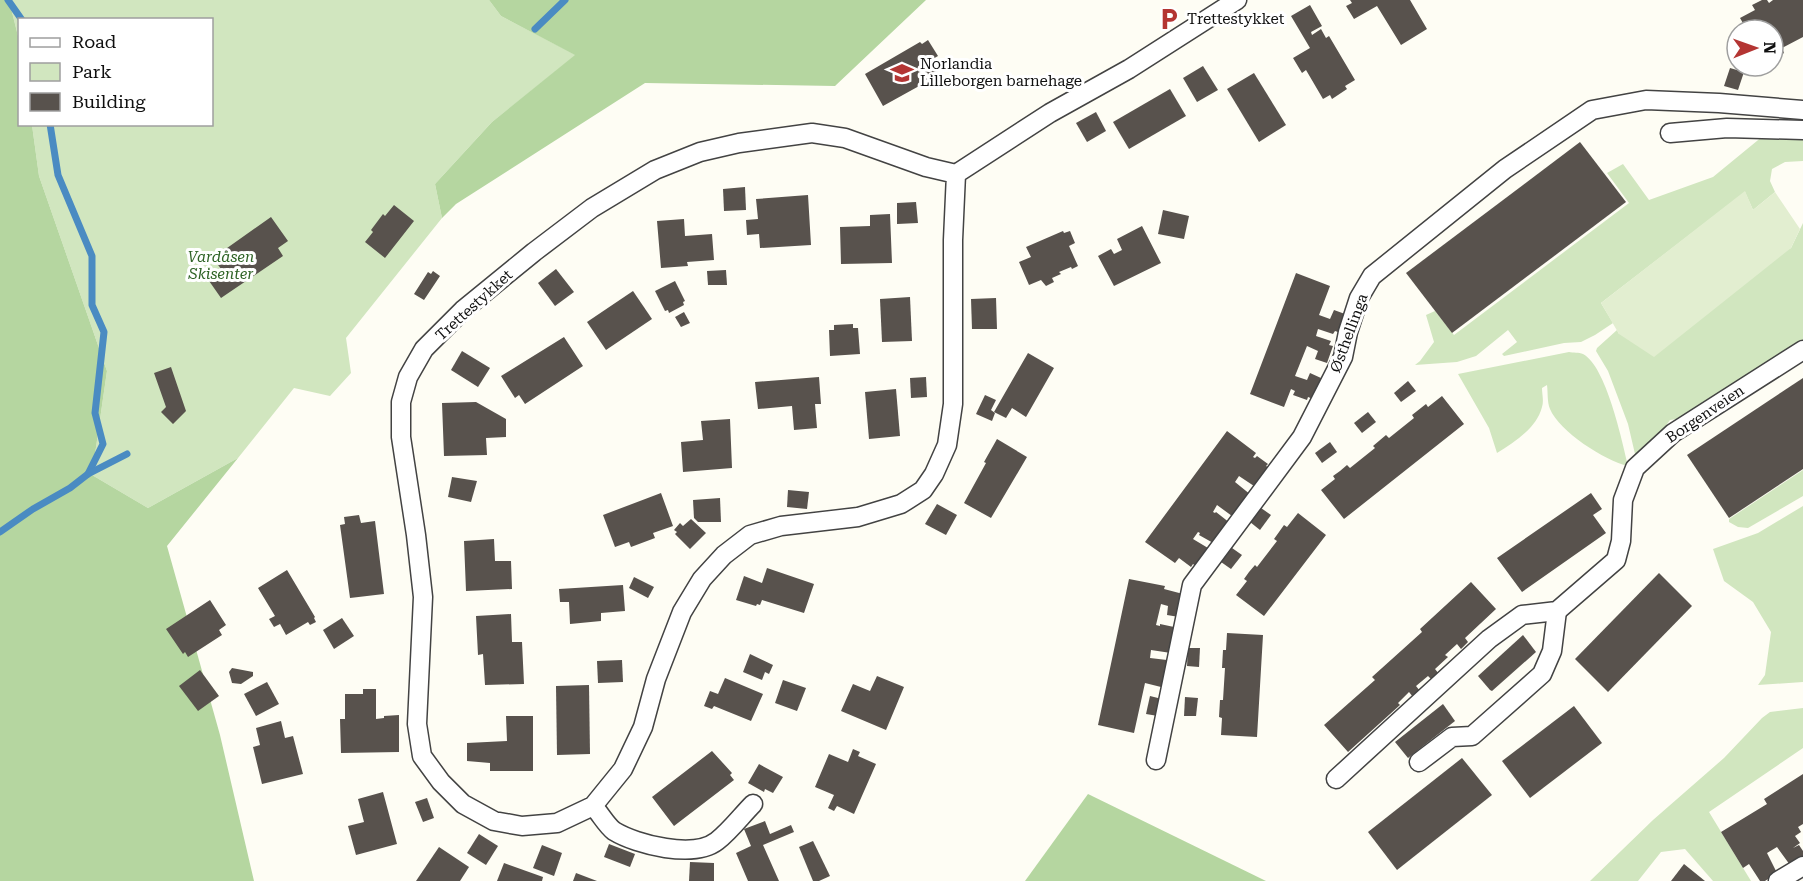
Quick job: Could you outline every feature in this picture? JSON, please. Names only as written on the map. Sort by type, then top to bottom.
[{"type":"street","points":[[956,174],[1050,112],[1129,69],[1238,0]]},
{"type":"street","name":"Østhellinga","points":[[1156,760],[1192,585],[1302,437],[1343,357],[1347,332],[1359,298],[1372,276],[1505,169],[1592,110],[1646,100],[1803,110]]},
{"type":"street","points":[[1670,132],[1727,128],[1803,130]]},
{"type":"street","name":"Trettestykket","points":[[812,133],[844,138],[926,167],[956,174],[953,240],[953,404],[947,445],[934,474],[923,490],[901,504],[858,517],[781,526],[750,535],[724,555],[702,579],[682,612],[656,679],[643,727],[623,769],[593,806],[557,823],[522,826],[494,821],[463,804],[441,782],[422,756],[417,724],[423,597],[401,437],[401,402],[408,377],[424,350],[463,310],[592,208],[655,170],[700,152],[739,143],[812,133]]},
{"type":"street","name":"Borgenveien","points":[[1557,612],[1616,560],[1621,542],[1623,500],[1635,468],[1673,433],[1803,350]]},
{"type":"street","points":[[1336,779],[1489,639],[1522,615],[1557,612],[1552,651],[1542,674],[1472,736],[1452,737],[1419,762]]},
{"type":"street","points":[[593,806],[612,829],[639,843],[694,849],[716,842],[753,804]]},
{"type":"street","points":[[1778,881],[1803,866]]},
{"type":"green space","points":[[0,0],[9,0],[18,36],[18,126],[32,126],[39,176],[107,371],[92,475],[148,508],[238,458],[167,546],[220,735],[254,881],[0,881]]},
{"type":"green space","name":"Vardåsen Skisenter","points":[[9,0],[489,0],[501,16],[576,55],[492,122],[435,184],[442,218],[346,338],[351,373],[330,396],[294,388],[238,458],[148,508],[92,475],[107,371],[39,176],[32,126],[213,126],[213,18],[18,18],[18,36]]},
{"type":"green space","points":[[489,0],[926,0],[835,86],[645,83],[456,204],[442,218],[435,184],[492,122],[575,55],[501,16]]},
{"type":"green space","points":[[1763,136],[1803,139],[1803,161],[1785,162],[1772,169],[1770,181],[1775,192],[1753,210],[1745,192],[1601,303],[1613,323],[1595,335],[1581,342],[1564,343],[1504,356],[1502,354],[1517,342],[1508,330],[1476,356],[1457,362],[1415,365],[1434,342],[1426,315],[1435,311],[1454,335],[1629,203],[1607,173],[1623,164],[1649,200],[1713,177]]},
{"type":"green space","points":[[1745,191],[1753,210],[1775,192],[1800,229],[1791,248],[1654,357],[1619,334],[1601,303]]},
{"type":"green space","points":[[1803,223],[1803,342],[1691,417],[1670,420],[1660,434],[1639,454],[1635,454],[1628,424],[1608,371],[1596,351],[1597,348],[1617,330],[1619,334],[1791,248]]},
{"type":"green space","points":[[1569,352],[1583,354],[1599,373],[1612,405],[1628,466],[1596,452],[1555,418],[1550,409],[1547,385],[1542,388],[1543,405],[1535,422],[1524,434],[1497,453],[1489,428],[1458,374]]},
{"type":"green space","points":[[1803,470],[1803,496],[1748,528],[1738,527],[1729,522],[1729,519]]},
{"type":"green space","points":[[1803,506],[1803,682],[1758,685],[1765,675],[1771,632],[1753,602],[1724,581],[1713,549],[1758,533]]},
{"type":"green space","points":[[1803,708],[1803,748],[1709,812],[1751,881],[1713,881],[1685,849],[1661,852],[1638,881],[1590,881],[1653,820],[1724,758],[1762,718],[1770,712]]},
{"type":"green space","points":[[1088,794],[1266,881],[1025,881]]},
{"type":"building","points":[[1350,0],[1410,0],[1427,29],[1401,45],[1377,6],[1354,19],[1346,6],[1352,3]]},
{"type":"building","points":[[1762,0],[1767,0],[1769,3],[1773,0],[1803,0],[1803,37],[1785,46],[1785,18],[1740,18],[1755,10],[1752,5]]},
{"type":"building","points":[[1310,5],[1322,26],[1311,32],[1312,35],[1321,29],[1326,38],[1329,36],[1355,80],[1345,86],[1347,89],[1332,99],[1330,95],[1323,99],[1306,70],[1302,73],[1293,58],[1310,48],[1291,16]]},
{"type":"building","points":[[928,40],[938,56],[931,60],[939,75],[883,106],[865,74],[920,42],[922,44]]},
{"type":"building","points":[[1203,66],[1218,90],[1197,102],[1183,78]]},
{"type":"building","points":[[1254,73],[1286,125],[1259,142],[1227,89]]},
{"type":"building","points":[[1727,78],[1742,78],[1738,90],[1724,86]]},
{"type":"building","points":[[1170,89],[1186,116],[1129,149],[1113,122]]},
{"type":"building","points":[[1096,112],[1106,131],[1087,142],[1076,123]]},
{"type":"building","points":[[1580,142],[1626,202],[1452,333],[1406,273]]},
{"type":"building","points":[[745,187],[746,210],[724,211],[723,189]]},
{"type":"building","points":[[808,195],[811,245],[760,248],[759,234],[747,235],[746,220],[758,219],[756,199]]},
{"type":"building","points":[[916,202],[918,223],[897,224],[897,203]]},
{"type":"building","points":[[394,205],[414,221],[385,258],[365,242],[383,214],[385,216]]},
{"type":"building","points":[[1163,210],[1189,216],[1184,239],[1158,234]]},
{"type":"building","points":[[890,214],[892,263],[841,264],[840,227],[870,226],[870,215]]},
{"type":"building","points":[[271,217],[288,241],[278,248],[283,256],[221,298],[207,278],[221,269],[213,258]]},
{"type":"building","points":[[684,219],[685,236],[712,234],[714,260],[687,262],[688,266],[661,268],[657,221]]},
{"type":"building","points":[[1142,226],[1161,263],[1114,286],[1098,256],[1111,249],[1114,254],[1122,250],[1117,239]]},
{"type":"building","points":[[1063,231],[1064,233],[1070,231],[1075,243],[1069,246],[1078,266],[1059,272],[1061,274],[1052,278],[1054,282],[1046,286],[1041,280],[1029,285],[1019,262],[1031,257],[1026,247]]},
{"type":"building","points":[[556,269],[574,292],[555,306],[538,283]]},
{"type":"building","points":[[726,270],[727,285],[708,285],[707,271]]},
{"type":"building","points":[[433,271],[440,276],[424,300],[414,294],[428,272],[431,274]]},
{"type":"building","points":[[1296,273],[1330,286],[1319,315],[1330,319],[1334,310],[1345,314],[1338,332],[1335,331],[1333,334],[1318,329],[1316,336],[1331,341],[1329,345],[1333,346],[1327,363],[1315,359],[1318,351],[1307,346],[1295,376],[1307,380],[1310,373],[1321,378],[1313,399],[1308,397],[1307,400],[1293,395],[1295,391],[1291,389],[1284,407],[1250,394]]},
{"type":"building","points":[[675,281],[685,301],[684,305],[669,313],[668,310],[665,311],[655,291]]},
{"type":"building","points":[[633,291],[652,319],[606,350],[587,322]]},
{"type":"building","points":[[910,297],[912,341],[882,342],[880,299]]},
{"type":"building","points":[[996,298],[997,329],[972,329],[971,299]]},
{"type":"building","points":[[684,312],[690,323],[681,327],[675,317]]},
{"type":"building","points":[[853,324],[853,328],[858,328],[860,354],[830,356],[829,330],[834,330],[834,325]]},
{"type":"building","points":[[564,337],[583,366],[525,404],[519,395],[515,398],[501,376]]},
{"type":"building","points":[[462,351],[490,368],[478,387],[451,370]]},
{"type":"building","points":[[1028,353],[1054,368],[1026,417],[1012,408],[1006,418],[994,412]]},
{"type":"building","points":[[171,367],[186,411],[173,424],[161,412],[166,407],[154,373]]},
{"type":"building","points":[[819,377],[821,404],[815,404],[817,428],[794,430],[792,406],[758,409],[755,382]]},
{"type":"building","points":[[926,377],[927,397],[911,398],[910,378]]},
{"type":"building","points":[[1803,378],[1803,469],[1729,518],[1687,455]]},
{"type":"building","points":[[1408,381],[1416,391],[1401,402],[1394,393]]},
{"type":"building","points":[[896,389],[900,436],[869,439],[865,392]]},
{"type":"building","points":[[985,395],[996,400],[991,410],[995,413],[992,421],[976,414]]},
{"type":"building","points":[[1442,396],[1464,424],[1344,519],[1321,490],[1347,465],[1350,468],[1375,448],[1373,446],[1386,435],[1389,438],[1414,418],[1412,415],[1426,404],[1428,407]]},
{"type":"building","points":[[476,402],[506,419],[506,437],[486,438],[487,455],[444,456],[442,403]]},
{"type":"building","points":[[1368,412],[1376,422],[1362,433],[1354,423]]},
{"type":"building","points":[[730,419],[732,468],[683,472],[681,442],[703,440],[701,421]]},
{"type":"building","points":[[1227,431],[1256,453],[1253,457],[1257,456],[1271,469],[1257,488],[1239,476],[1235,482],[1251,495],[1235,516],[1217,505],[1213,512],[1230,523],[1215,544],[1199,535],[1198,532],[1193,539],[1209,551],[1197,567],[1193,564],[1191,567],[1179,558],[1175,563],[1145,542]]},
{"type":"building","points":[[997,439],[1027,457],[991,518],[964,503]]},
{"type":"building","points":[[1330,442],[1337,452],[1322,463],[1315,453]]},
{"type":"building","points":[[452,477],[477,481],[471,502],[448,497]]},
{"type":"building","points":[[788,490],[809,492],[807,509],[787,507]]},
{"type":"building","points":[[661,493],[673,526],[653,533],[655,538],[631,547],[629,542],[615,547],[603,515]]},
{"type":"building","points":[[1591,493],[1602,509],[1593,515],[1606,533],[1522,592],[1497,558]]},
{"type":"building","points":[[720,498],[721,522],[698,522],[694,518],[693,500]]},
{"type":"building","points":[[937,504],[957,515],[946,535],[925,524]]},
{"type":"building","points":[[1261,508],[1271,515],[1260,530],[1250,522]]},
{"type":"building","points":[[1298,513],[1326,535],[1264,616],[1236,595],[1247,581],[1244,579],[1249,572],[1255,565],[1257,567],[1277,541],[1274,539],[1284,525],[1287,527]]},
{"type":"building","points":[[359,515],[361,523],[375,521],[384,594],[350,598],[340,525],[345,524],[344,517]]},
{"type":"building","points":[[691,519],[706,533],[690,549],[675,534],[677,532],[674,530],[680,523],[683,526]]},
{"type":"building","points":[[494,539],[495,561],[511,561],[512,589],[466,591],[464,541]]},
{"type":"building","points":[[1232,548],[1242,555],[1231,569],[1221,562]]},
{"type":"building","points":[[767,568],[814,584],[804,613],[762,600],[760,605],[756,606],[736,600],[744,576],[762,583]]},
{"type":"building","points":[[287,570],[316,622],[310,625],[308,622],[286,635],[280,624],[274,627],[269,619],[275,616],[258,588]]},
{"type":"building","points":[[1659,573],[1692,606],[1608,692],[1575,659]]},
{"type":"building","points":[[634,577],[654,587],[648,598],[629,588]]},
{"type":"building","points":[[1129,579],[1165,586],[1164,589],[1183,594],[1179,617],[1167,615],[1168,606],[1161,604],[1156,625],[1174,627],[1171,653],[1151,650],[1150,658],[1170,662],[1164,686],[1145,683],[1134,733],[1098,725]]},
{"type":"building","points":[[1471,582],[1496,609],[1465,638],[1468,642],[1461,649],[1457,644],[1445,655],[1448,657],[1435,669],[1439,674],[1432,680],[1428,676],[1416,686],[1420,691],[1413,697],[1409,692],[1398,703],[1400,705],[1348,752],[1324,725],[1375,680],[1372,677],[1422,632],[1420,629]]},
{"type":"building","points":[[623,585],[625,611],[601,613],[601,621],[570,624],[569,602],[560,602],[559,589]]},
{"type":"building","points":[[210,600],[226,625],[219,630],[222,635],[188,657],[185,652],[183,654],[166,629]]},
{"type":"building","points":[[511,614],[512,642],[522,642],[524,684],[485,685],[483,654],[478,655],[476,616]]},
{"type":"building","points":[[342,618],[354,636],[334,649],[323,630]]},
{"type":"building","points":[[1227,633],[1263,635],[1257,737],[1221,735],[1220,700],[1223,700],[1225,668],[1222,668],[1223,650],[1226,650]]},
{"type":"building","points":[[1523,635],[1536,652],[1492,691],[1490,690],[1478,676]]},
{"type":"building","points":[[1188,648],[1200,648],[1199,667],[1187,666]]},
{"type":"building","points":[[750,654],[773,665],[769,674],[765,672],[762,680],[743,672]]},
{"type":"building","points":[[622,660],[623,682],[598,683],[597,661]]},
{"type":"building","points":[[232,668],[253,672],[253,676],[241,684],[232,683],[229,672]]},
{"type":"building","points":[[200,670],[219,696],[198,711],[179,686]]},
{"type":"building","points":[[877,676],[904,687],[886,730],[841,711],[853,684],[870,691]]},
{"type":"building","points":[[725,678],[763,694],[751,721],[714,706],[712,709],[704,706],[710,691],[718,694]]},
{"type":"building","points":[[783,680],[806,688],[797,711],[775,703]]},
{"type":"building","points":[[267,682],[279,704],[256,716],[244,694]]},
{"type":"building","points":[[589,685],[590,754],[557,755],[556,686]]},
{"type":"building","points":[[363,689],[376,689],[376,719],[399,715],[399,752],[341,753],[340,719],[345,719],[345,694],[363,694]]},
{"type":"building","points":[[1150,696],[1162,699],[1158,716],[1146,714]]},
{"type":"building","points":[[1185,697],[1198,698],[1196,716],[1184,716]]},
{"type":"building","points":[[1443,704],[1455,721],[1408,758],[1395,742]]},
{"type":"building","points":[[1574,706],[1602,743],[1530,798],[1502,761]]},
{"type":"building","points":[[506,716],[533,716],[533,771],[490,771],[490,763],[467,761],[467,743],[507,741]]},
{"type":"building","points":[[281,721],[285,738],[293,736],[303,774],[262,784],[253,747],[260,745],[256,728]]},
{"type":"building","points":[[853,749],[860,752],[858,756],[876,764],[854,814],[837,806],[834,811],[828,808],[834,795],[815,787],[829,754],[848,762]]},
{"type":"building","points":[[712,751],[732,773],[730,775],[734,780],[674,826],[652,797]]},
{"type":"building","points":[[1462,758],[1492,795],[1397,870],[1368,832]]},
{"type":"building","points":[[759,764],[783,777],[773,793],[765,789],[764,792],[748,783]]},
{"type":"building","points":[[1803,774],[1803,824],[1798,827],[1801,832],[1795,836],[1800,843],[1793,848],[1799,845],[1803,851],[1803,857],[1790,865],[1777,847],[1767,853],[1777,873],[1765,881],[1760,881],[1749,864],[1743,868],[1721,832],[1767,804],[1764,799]]},
{"type":"building","points":[[383,792],[397,844],[356,855],[348,826],[364,822],[358,799]]},
{"type":"building","points":[[427,798],[434,818],[423,822],[415,802]]},
{"type":"building","points":[[765,821],[770,834],[791,825],[794,832],[763,845],[779,881],[748,881],[736,853],[751,846],[744,829]]},
{"type":"building","points":[[479,834],[498,846],[486,865],[467,853]]},
{"type":"building","points":[[813,841],[830,876],[819,881],[813,881],[799,847]]},
{"type":"building","points":[[609,844],[635,854],[630,867],[604,857]]},
{"type":"building","points":[[542,845],[562,853],[554,876],[533,868]]},
{"type":"building","points":[[439,847],[469,867],[460,881],[416,881]]},
{"type":"building","points":[[690,862],[714,863],[714,881],[689,881]]},
{"type":"building","points":[[504,863],[543,877],[542,881],[497,881]]},
{"type":"building","points":[[1684,864],[1705,881],[1671,881]]},
{"type":"building","points":[[576,873],[597,881],[573,881]]},
{"type":"waterway","points":[[8,0],[21,18]]},
{"type":"waterway","points":[[535,29],[565,0]]},
{"type":"waterway","points":[[50,126],[58,175],[92,256],[92,305],[104,332],[95,413],[103,444],[88,474]]},
{"type":"waterway","points":[[0,532],[88,474],[127,454]]},
{"type":"place","name":"Trettestykket","points":[[1169,19]]},
{"type":"place","name":"Norlandia Lilleborgen barnehage","points":[[902,73]]}]
